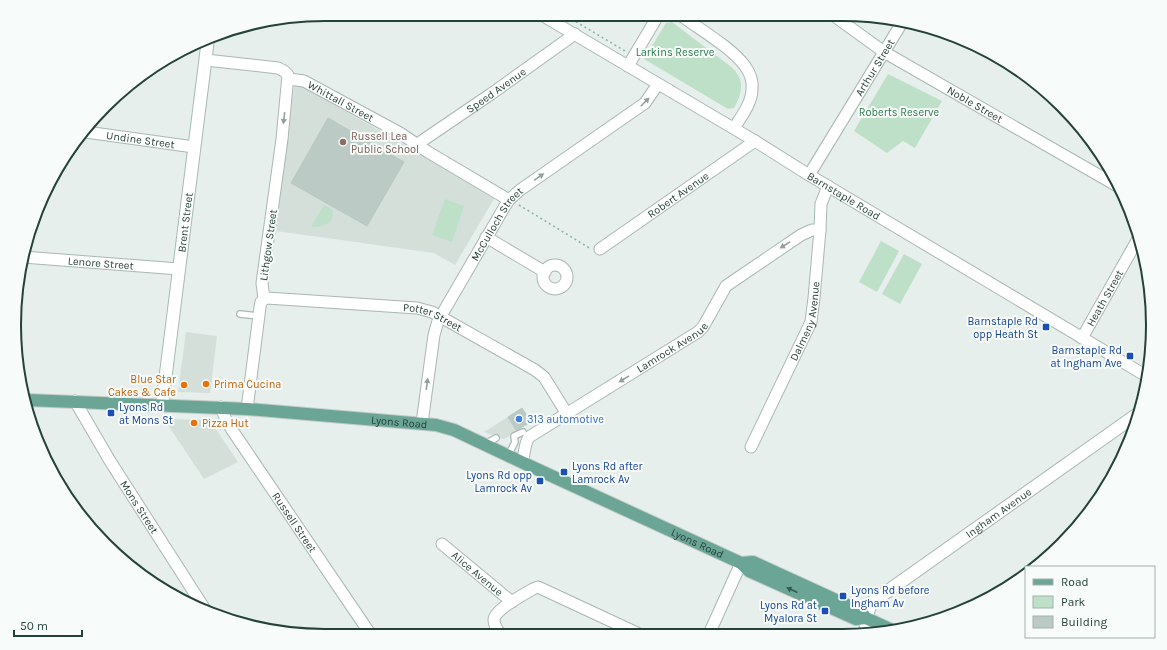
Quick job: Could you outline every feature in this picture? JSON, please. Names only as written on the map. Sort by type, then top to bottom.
[{"type":"main road","name":"Brent Street","points":[[162,405],[207,45]]},
{"type":"main road","name":"Lyons Road","points":[[30,400],[221,407],[422,422],[454,430],[742,563],[753,562],[860,611],[866,618],[883,626]]},
{"type":"main road","name":"Ingham Avenue","points":[[866,618],[871,603],[1131,418]]},
{"type":"street","name":"Barnstaple Road","points":[[552,21],[734,128],[809,175],[1142,373]]},
{"type":"street","points":[[628,66],[655,21]]},
{"type":"street","points":[[689,21],[737,57],[746,67],[752,78],[752,91],[748,104],[734,128]]},
{"type":"street","name":"Noble Street","points":[[841,21],[884,52],[1110,182]]},
{"type":"street","name":"Arthur Street","points":[[809,175],[899,27]]},
{"type":"street","name":"Speed Avenue","points":[[416,144],[491,94],[575,34]]},
{"type":"street","name":"Whittall Street","points":[[206,60],[278,68],[287,72],[289,79],[304,81],[400,134],[509,200]]},
{"type":"street","name":"Lithgow Street","points":[[247,409],[261,302],[264,299],[262,283],[271,226],[289,79]]},
{"type":"street","name":"McCulloch Street","points":[[422,422],[434,335],[441,316],[509,200],[520,190],[645,103],[658,84]]},
{"type":"street","name":"Undine Street","points":[[90,133],[194,147]]},
{"type":"street","name":"Robert Avenue","points":[[600,249],[755,141]]},
{"type":"street","name":"Dalmeny Avenue","points":[[751,447],[811,322],[821,204],[828,186]]},
{"type":"street","name":"Lamrock Avenue","points":[[522,462],[526,443],[529,437],[698,332],[703,327],[726,286],[801,235],[812,230],[820,230]]},
{"type":"street","points":[[486,237],[545,272]]},
{"type":"street","name":"Heath Street","points":[[1082,338],[1136,245]]},
{"type":"street","name":"Lenore Street","points":[[29,257],[179,269]]},
{"type":"street","name":"Potter Street","points":[[264,299],[425,309],[441,316],[535,370],[544,377],[567,414]]},
{"type":"street","name":"Mons Street","points":[[75,401],[110,461],[200,602]]},
{"type":"street","name":"Russell Street","points":[[221,407],[232,430],[366,629]]},
{"type":"street","name":"Alice Avenue","points":[[442,544],[512,602]]},
{"type":"street","points":[[712,629],[742,563]]},
{"type":"street","points":[[497,629],[493,620],[496,613],[538,587],[628,629]]},
{"type":"street","points":[[865,628],[866,618]]},
{"type":"lane","points":[[240,314],[259,316]]},
{"type":"lane","points":[[508,456],[515,442],[514,436],[523,432]]},
{"type":"lane","points":[[485,445],[496,438]]},
{"type":"path","points":[[575,21],[634,56]]},
{"type":"path","points":[[509,200],[592,250],[600,249]]},
{"type":"shaded area","name":"Russell Lea Public School","points":[[298,84],[495,197],[455,265],[434,253],[276,231],[294,86]]},
{"type":"shaded area","points":[[186,332],[217,336],[210,393],[178,392]]},
{"type":"shaded area","points":[[522,408],[531,422],[506,438],[503,439],[484,432]]},
{"type":"shaded area","points":[[164,419],[207,420],[211,422],[238,462],[204,479]]},
{"type":"green space","name":"Larkins Reserve","points":[[672,22],[730,66],[738,75],[741,91],[734,108],[728,109],[644,59],[666,23]]},
{"type":"green space","name":"Roberts Reserve","points":[[888,74],[942,101],[915,148],[903,141],[887,153],[854,131]]},
{"type":"green space","points":[[445,199],[464,206],[452,242],[432,235]]},
{"type":"green space","points":[[324,205],[332,210],[332,218],[327,224],[319,227],[311,227]]},
{"type":"green space","points":[[881,241],[899,251],[877,292],[859,282]]},
{"type":"green space","points":[[904,254],[922,264],[900,304],[882,294]]},
{"type":"building","points":[[328,118],[404,162],[367,226],[291,183]]},
{"type":"building","name":"313 automotive","points":[[522,408],[531,422],[516,430],[508,417]]},
{"type":"place","name":"Russell Lea Public School","points":[[343,142]]},
{"type":"place","name":"Barnstaple Rd opp Heath St","points":[[1046,327]]},
{"type":"place","name":"Barnstaple Rd at Ingham Ave","points":[[1130,356]]},
{"type":"place","name":"Prima Cucina","points":[[206,384]]},
{"type":"place","name":"Blue Star Cakes & Cafe","points":[[184,385]]},
{"type":"place","name":"Lyons Rd at Mons St","points":[[111,413]]},
{"type":"place","name":"313 automotive","points":[[519,419]]},
{"type":"place","name":"Pizza Hut","points":[[194,423]]},
{"type":"place","name":"Lyons Rd after Lamrock Av","points":[[564,472]]},
{"type":"place","name":"Lyons Rd opp Lamrock Av","points":[[540,481]]},
{"type":"place","name":"Lyons Rd before Ingham Av","points":[[843,596]]},
{"type":"place","name":"Lyons Rd at Myalora St","points":[[825,611]]}]
